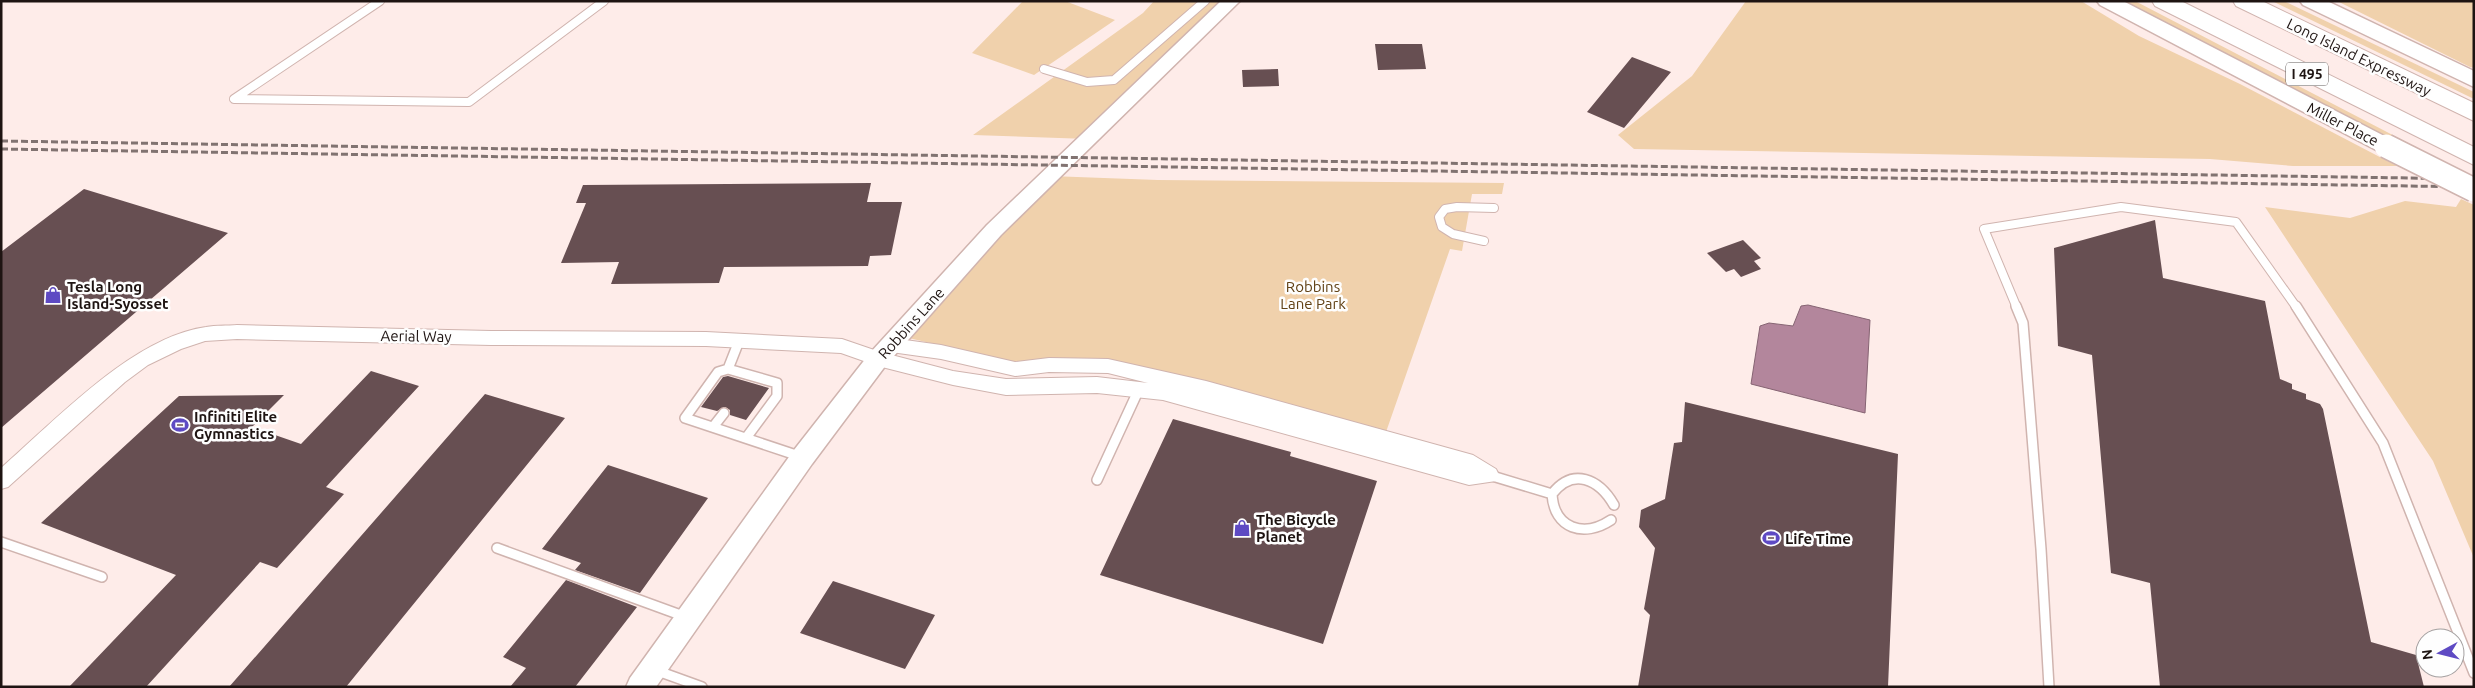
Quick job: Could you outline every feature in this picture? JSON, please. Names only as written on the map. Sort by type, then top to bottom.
[{"type":"highway","name":"I 495","points":[[2163,1],[2474,157]]},
{"type":"highway","name":"Long Island Expressway","points":[[2244,1],[2474,113]]},
{"type":"main road","name":"Miller Place","points":[[2107,1],[2474,190]]},
{"type":"main road","points":[[2310,1],[2474,80]]},
{"type":"street","name":"Robbins Lane","points":[[646,678],[803,457],[884,352],[994,230],[1231,1]]},
{"type":"street","name":"Aerial Way","points":[[1,481],[118,377],[141,360],[174,344],[205,334],[237,332],[739,341],[842,346],[884,352]]},
{"type":"street","points":[[884,352],[953,378],[1006,387],[1097,385],[1163,392],[1469,477],[1489,475]]},
{"type":"street","points":[[884,352],[941,352],[1015,368],[1049,365],[1108,366],[1206,389],[1473,463],[1489,475]]},
{"type":"lane","points":[[380,1],[234,99],[468,102],[604,1]]},
{"type":"lane","points":[[1044,69],[1087,82],[1114,80],[1205,1]]},
{"type":"lane","points":[[1484,241],[1453,234],[1442,227],[1439,217],[1445,209],[1457,207],[1494,208]]},
{"type":"lane","points":[[2049,687],[2041,549],[2023,323],[1984,229],[2121,207],[2236,222],[2292,299],[2383,443],[2474,673]]},
{"type":"lane","points":[[728,369],[739,341]]},
{"type":"lane","points":[[746,438],[778,396],[777,383],[749,378],[728,369],[718,372],[685,418],[803,457]]},
{"type":"lane","points":[[1097,480],[1139,390]]},
{"type":"lane","points":[[714,427],[724,413]]},
{"type":"lane","points":[[1489,475],[1552,494]]},
{"type":"lane","points":[[1611,520],[1605,526],[1590,530],[1572,527],[1559,518],[1553,510],[1552,494],[1562,482],[1580,478],[1599,484],[1610,495],[1614,505]]},
{"type":"lane","points":[[1,542],[102,577]]},
{"type":"lane","points":[[497,548],[689,618]]},
{"type":"lane","points":[[646,678],[702,687]]},
{"type":"green space","points":[[1023,1],[1065,1],[1115,20],[1034,75],[972,53]]},
{"type":"green space","points":[[1154,1],[1231,1],[1088,139],[973,135],[1143,13]]},
{"type":"green space","points":[[1746,1],[2081,1],[2139,36],[2240,84],[2397,166],[2293,166],[2210,159],[1634,149],[1618,135],[1692,76]]},
{"type":"green space","points":[[2122,1],[2135,1],[2435,157],[2424,157]]},
{"type":"green space","points":[[2272,1],[2284,1],[2474,92],[2474,99]]},
{"type":"green space","points":[[2337,1],[2474,1],[2474,68],[2470,67]]},
{"type":"green space","name":"Robbins Lane Park","points":[[1050,176],[1158,180],[1504,183],[1502,194],[1472,194],[1462,251],[1450,249],[1386,432],[1113,360],[1012,362],[900,336]]},
{"type":"green space","points":[[2461,199],[2474,205],[2474,558],[2433,461],[2265,207],[2350,218],[2405,201],[2456,207]]},
{"type":"shaded area","points":[[1808,305],[1870,320],[1865,413],[1751,384],[1760,326],[1769,323],[1793,326],[1801,306]]},
{"type":"building","points":[[1375,44],[1422,44],[1426,69],[1378,70]]},
{"type":"building","points":[[1632,57],[1671,72],[1624,128],[1587,112]]},
{"type":"building","points":[[1278,69],[1279,86],[1243,87],[1242,70]]},
{"type":"building","points":[[871,183],[867,202],[902,202],[891,255],[870,256],[868,266],[724,267],[719,283],[611,284],[619,262],[561,263],[586,203],[576,203],[583,185]]},
{"type":"building","points":[[84,189],[228,233],[1,428],[1,252]]},
{"type":"building","points":[[2155,220],[2163,278],[2265,301],[2280,379],[2292,384],[2292,389],[2306,394],[2306,399],[2320,404],[2323,409],[2371,642],[2415,655],[2415,678],[2422,678],[2424,687],[2160,687],[2150,583],[2111,573],[2092,355],[2058,346],[2054,248]]},
{"type":"building","points":[[1743,240],[1761,258],[1754,261],[1761,269],[1741,277],[1734,269],[1726,272],[1707,253]]},
{"type":"building","points":[[371,371],[419,386],[326,487],[344,494],[277,568],[260,562],[146,687],[69,687],[176,575],[41,523],[179,396],[284,395],[252,427],[301,444]]},
{"type":"building","points":[[728,376],[769,388],[746,420],[730,415],[730,410],[725,407],[717,411],[701,407],[723,377]]},
{"type":"building","points":[[485,394],[565,418],[346,687],[229,687]]},
{"type":"building","name":"Life Time","points":[[1685,402],[1898,454],[1888,687],[1638,687],[1650,615],[1644,609],[1655,548],[1639,527],[1641,510],[1665,499],[1674,443],[1682,442]]},
{"type":"building","name":"The Bicycle Planet","points":[[1173,419],[1291,452],[1290,456],[1377,481],[1323,644],[1100,575]]},
{"type":"building","points":[[608,465],[708,498],[640,593],[575,570],[581,563],[542,549]]},
{"type":"building","points":[[566,580],[637,607],[575,687],[510,687],[526,668],[503,657]]},
{"type":"building","points":[[833,581],[935,615],[905,669],[800,633]]},
{"type":"railway","points":[[1,141],[2474,179]]},
{"type":"railway","points":[[1,149],[2474,187]]},
{"type":"place","name":"Tesla Long Island-Syosset","points":[[53,295]]},
{"type":"place","name":"Infiniti Elite Gymnastics","points":[[180,425]]},
{"type":"place","name":"The Bicycle Planet","points":[[1242,528]]},
{"type":"place","name":"Life Time","points":[[1771,538]]}]
